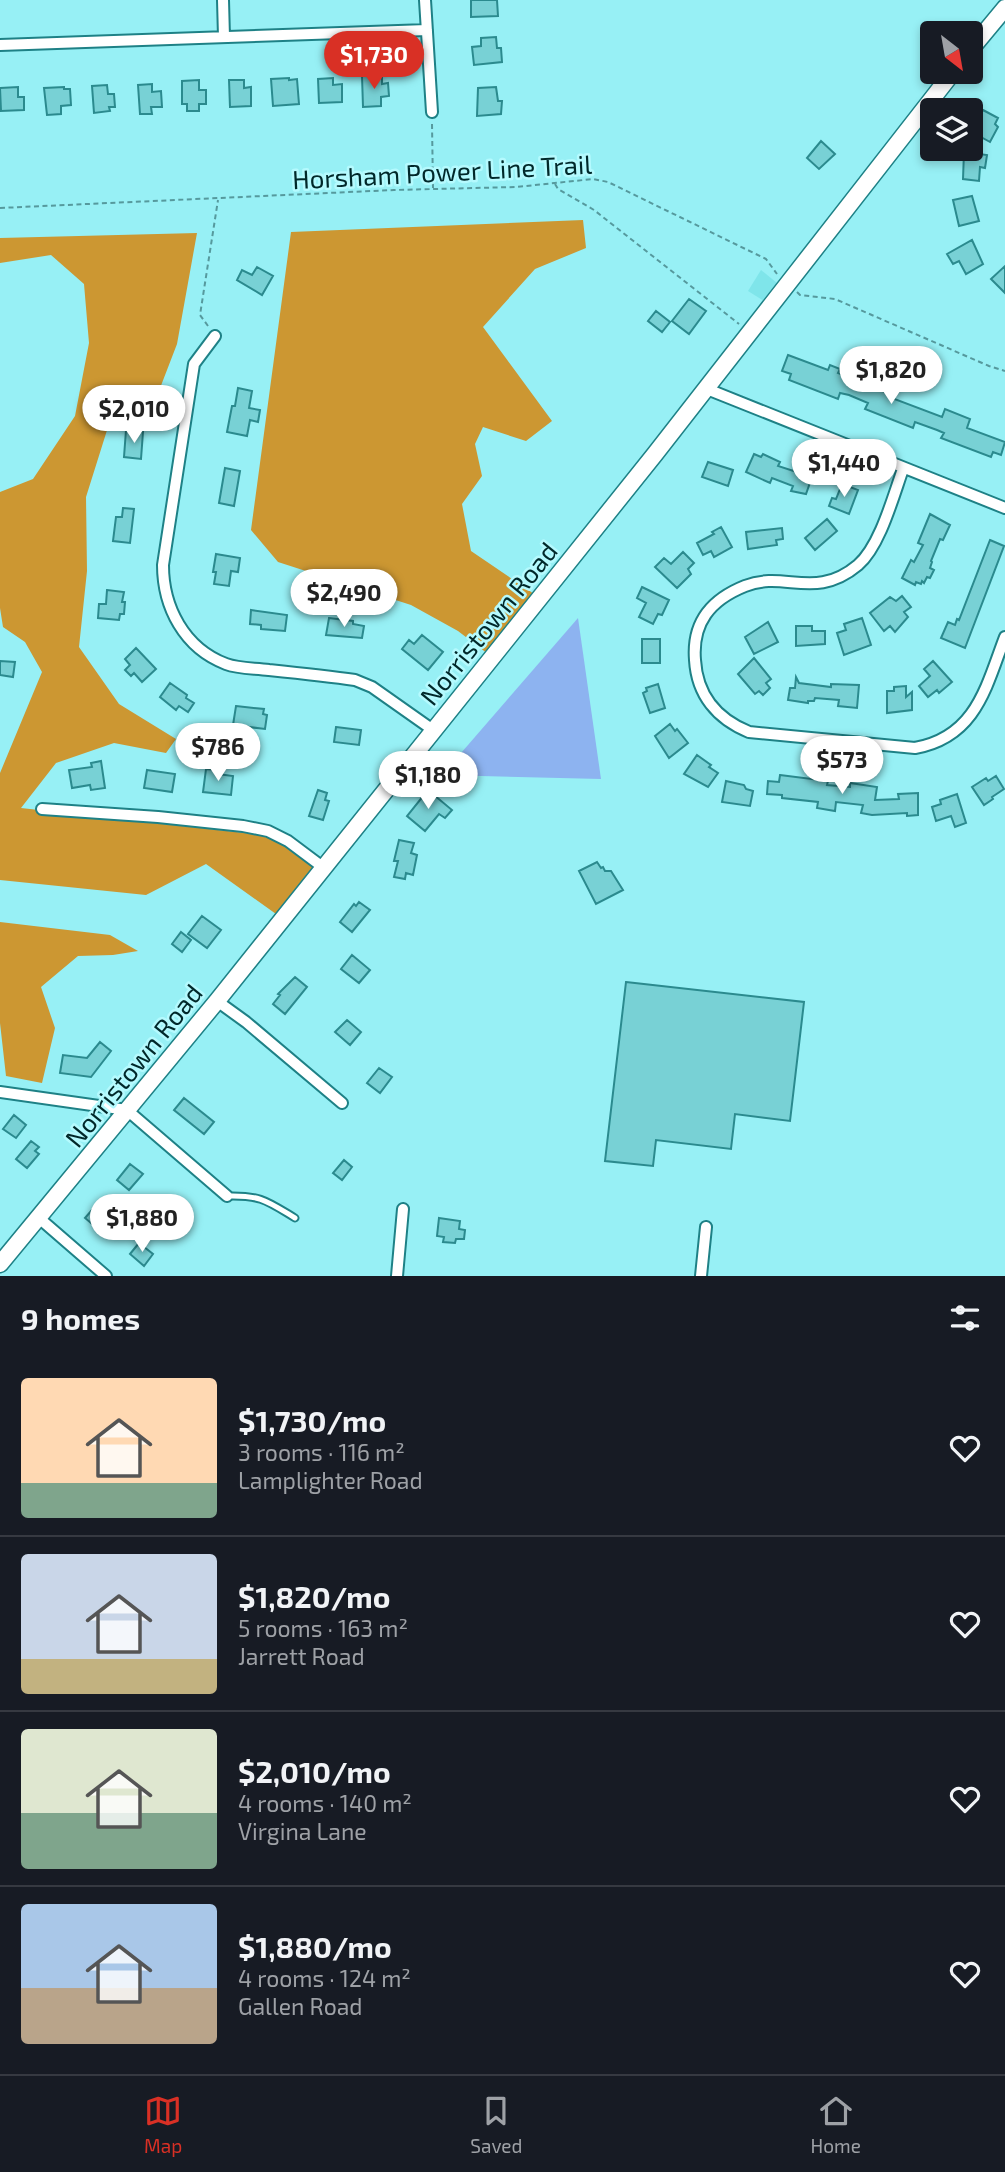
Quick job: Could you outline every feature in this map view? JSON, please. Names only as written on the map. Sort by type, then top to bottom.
[{"type":"main road","points":[[984,33],[1005,8]]},
{"type":"main road","name":"Norristown Road","points":[[0,1264],[324,868],[707,389],[944,84]]},
{"type":"street","points":[[223,0],[224,37]]},
{"type":"street","points":[[425,0],[432,112]]},
{"type":"street","points":[[0,45],[427,30]]},
{"type":"street","points":[[215,336],[194,364],[167,538],[163,579],[173,616],[183,632],[197,645],[227,664],[355,680],[372,687],[433,730]]},
{"type":"street","points":[[707,389],[1005,508]]},
{"type":"street","points":[[903,469],[873,548],[858,565],[822,583],[756,583],[733,592],[706,613],[694,640],[696,672],[705,698],[715,711],[729,722],[749,732],[924,747],[952,732],[972,716],[1005,637]]},
{"type":"street","points":[[42,809],[158,817],[268,831],[288,841],[324,868]]},
{"type":"street","points":[[217,1001],[246,1022],[342,1104]]},
{"type":"street","points":[[0,1092],[127,1110],[227,1196]]},
{"type":"street","points":[[397,1276],[403,1209]]},
{"type":"street","points":[[39,1218],[106,1276]]},
{"type":"street","points":[[701,1276],[706,1227]]},
{"type":"lane","points":[[227,1196],[249,1195],[268,1202],[295,1218]]},
{"type":"path","points":[[432,112],[433,189]]},
{"type":"path","name":"Horsham Power Line Trail","points":[[0,208],[516,187],[593,179],[608,182],[766,259],[787,285],[800,295],[835,299],[1005,372]]},
{"type":"path","points":[[554,183],[558,189],[594,210],[644,248],[744,328]]},
{"type":"path","points":[[215,336],[200,315],[219,199]]},
{"type":"shaded area","points":[[583,220],[586,248],[535,269],[483,327],[552,421],[526,441],[483,427],[475,444],[482,476],[462,504],[471,551],[540,598],[492,657],[458,631],[411,605],[278,562],[251,530],[291,232]]},
{"type":"shaded area","points":[[197,233],[177,344],[157,396],[114,408],[86,497],[87,571],[79,647],[119,704],[176,739],[166,753],[114,743],[56,763],[21,808],[280,837],[321,873],[283,919],[206,864],[146,895],[0,880],[0,773],[42,672],[25,642],[3,627],[0,608],[0,492],[33,479],[75,416],[89,343],[84,284],[51,255],[0,263],[0,238]]},
{"type":"shaded area","points":[[761,270],[777,283],[764,301],[748,291]]},
{"type":"shaded area","points":[[578,618],[601,779],[442,775]]},
{"type":"shaded area","points":[[0,922],[110,935],[138,951],[78,956],[41,987],[55,1028],[42,1083],[6,1076],[0,1023]]},
{"type":"building","points":[[471,0],[497,0],[498,16],[471,17]]},
{"type":"building","points":[[496,37],[497,48],[501,48],[502,62],[474,65],[472,47],[481,46],[481,38]]},
{"type":"building","points":[[382,75],[382,84],[388,83],[389,96],[381,97],[381,106],[363,107],[362,76]]},
{"type":"building","points":[[333,78],[333,85],[342,84],[342,102],[319,103],[318,79]]},
{"type":"building","points":[[271,79],[297,79],[299,104],[273,106]]},
{"type":"building","points":[[199,80],[199,90],[206,90],[206,104],[199,104],[199,111],[187,111],[187,104],[182,104],[182,81]]},
{"type":"building","points":[[229,80],[244,80],[244,88],[251,87],[251,106],[230,107]]},
{"type":"building","points":[[152,84],[152,92],[161,91],[162,107],[151,107],[152,114],[140,114],[138,85]]},
{"type":"building","points":[[107,85],[108,94],[114,94],[115,107],[109,107],[110,111],[94,113],[92,86]]},
{"type":"building","points":[[18,87],[18,97],[24,97],[24,110],[1,111],[0,88]]},
{"type":"building","points":[[496,87],[498,101],[502,101],[501,114],[477,116],[478,88]]},
{"type":"building","points":[[44,88],[70,89],[71,105],[61,106],[61,114],[47,115]]},
{"type":"building","points":[[983,110],[998,118],[995,124],[998,127],[990,142],[983,138]]},
{"type":"building","points":[[821,141],[835,154],[819,169],[807,158]]},
{"type":"building","points":[[983,154],[987,155],[985,168],[980,167],[979,181],[963,179],[964,161],[983,161]]},
{"type":"building","points":[[972,196],[979,221],[959,226],[953,200]]},
{"type":"building","points":[[972,240],[983,264],[966,274],[959,261],[953,264],[947,254]]},
{"type":"building","points":[[1005,266],[1005,293],[991,279]]},
{"type":"building","points":[[257,267],[273,276],[262,295],[237,280],[242,270],[252,275]]},
{"type":"building","points":[[689,299],[706,311],[689,334],[672,321]]},
{"type":"building","points":[[656,311],[670,322],[662,332],[648,321]]},
{"type":"building","points":[[788,355],[828,370],[830,365],[840,369],[838,373],[890,394],[889,397],[942,417],[945,409],[970,419],[967,428],[1005,442],[1001,455],[993,452],[991,457],[941,438],[944,433],[915,422],[913,428],[865,409],[868,403],[849,395],[840,393],[838,399],[789,380],[791,374],[782,371]]},
{"type":"building","points":[[238,388],[252,391],[249,408],[260,410],[258,422],[250,420],[247,436],[227,432]]},
{"type":"building","points":[[126,430],[143,432],[141,459],[124,457]]},
{"type":"building","points":[[754,454],[761,457],[763,454],[780,462],[778,466],[812,477],[806,494],[791,491],[793,486],[772,478],[770,483],[746,472]]},
{"type":"building","points":[[708,462],[733,470],[728,486],[702,477]]},
{"type":"building","points":[[225,468],[240,471],[234,506],[219,503]]},
{"type":"building","points":[[842,484],[858,490],[849,514],[829,506],[832,498],[836,499]]},
{"type":"building","points":[[123,508],[134,509],[130,543],[113,541],[116,517],[122,517]]},
{"type":"building","points":[[930,514],[950,525],[943,540],[940,539],[931,561],[930,568],[934,570],[930,578],[927,577],[921,584],[916,582],[915,585],[902,578],[923,545],[918,543]]},
{"type":"building","points":[[827,519],[837,531],[815,550],[805,538]]},
{"type":"building","points":[[721,527],[732,547],[714,557],[711,551],[703,555],[697,543]]},
{"type":"building","points":[[782,528],[783,539],[776,540],[777,545],[748,549],[746,532]]},
{"type":"building","points":[[990,540],[1004,546],[965,648],[941,638],[948,622],[955,625],[957,619],[959,620]]},
{"type":"building","points":[[683,552],[694,563],[688,569],[691,574],[677,588],[655,567],[664,558],[671,564]]},
{"type":"building","points":[[216,554],[240,558],[238,572],[231,571],[229,586],[214,584]]},
{"type":"building","points":[[642,587],[669,600],[662,615],[658,614],[653,624],[639,617],[646,603],[637,598]]},
{"type":"building","points":[[107,590],[124,592],[124,614],[120,614],[119,620],[98,618],[99,604],[106,604]]},
{"type":"building","points":[[902,596],[911,607],[904,612],[908,617],[895,632],[890,626],[884,631],[870,613],[890,597],[896,601]]},
{"type":"building","points":[[251,610],[287,615],[285,631],[261,629],[261,625],[250,624]]},
{"type":"building","points":[[329,618],[353,621],[353,624],[364,626],[362,638],[326,635]]},
{"type":"building","points":[[862,618],[871,645],[844,655],[837,633],[846,630],[844,624]]},
{"type":"building","points":[[768,622],[778,642],[754,654],[745,637]]},
{"type":"building","points":[[796,626],[812,626],[812,631],[825,631],[825,644],[796,646]]},
{"type":"building","points":[[422,635],[443,652],[428,670],[402,649],[409,640],[414,644]]},
{"type":"building","points":[[642,639],[660,639],[660,663],[642,663]]},
{"type":"building","points":[[136,648],[156,669],[142,682],[134,673],[131,676],[125,670],[130,665],[125,659]]},
{"type":"building","points":[[754,658],[771,679],[766,683],[770,688],[763,695],[759,691],[755,694],[738,674]]},
{"type":"building","points":[[0,661],[15,662],[13,677],[0,675]]},
{"type":"building","points":[[933,661],[952,682],[939,693],[937,690],[928,697],[919,686],[930,676],[924,669]]},
{"type":"building","points":[[796,677],[799,683],[831,687],[831,684],[859,685],[857,708],[838,706],[839,700],[815,698],[808,703],[788,700],[790,688],[795,688]]},
{"type":"building","points":[[170,683],[194,703],[188,712],[179,706],[176,710],[160,697]]},
{"type":"building","points":[[658,684],[665,708],[650,713],[643,693],[647,691],[646,688]]},
{"type":"building","points":[[906,686],[906,697],[912,692],[912,710],[887,713],[887,691]]},
{"type":"building","points":[[236,706],[264,709],[263,714],[267,715],[265,729],[233,725]]},
{"type":"building","points":[[670,724],[688,743],[669,758],[655,736]]},
{"type":"building","points":[[336,727],[361,730],[359,745],[334,742]]},
{"type":"building","points":[[697,755],[718,773],[708,787],[684,774]]},
{"type":"building","points":[[101,761],[105,788],[91,790],[90,785],[72,788],[69,770],[92,767],[91,763]]},
{"type":"building","points":[[206,769],[233,776],[231,795],[203,792]]},
{"type":"building","points":[[147,770],[175,774],[172,792],[144,788]]},
{"type":"building","points":[[780,775],[828,781],[827,785],[850,787],[850,783],[877,787],[875,800],[899,799],[898,794],[918,793],[918,815],[872,815],[861,813],[863,805],[836,802],[835,811],[817,808],[818,802],[767,794],[768,781],[779,782]]},
{"type":"building","points":[[996,776],[1004,789],[984,805],[972,787],[986,778],[988,781]]},
{"type":"building","points":[[726,781],[744,785],[746,789],[753,791],[750,806],[722,802]]},
{"type":"building","points":[[318,790],[327,793],[325,800],[329,801],[323,820],[309,816]]},
{"type":"building","points":[[428,790],[452,810],[445,818],[439,814],[425,831],[407,816]]},
{"type":"building","points":[[957,794],[966,823],[955,827],[951,816],[936,821],[932,807],[941,804],[940,800]]},
{"type":"building","points":[[399,840],[414,843],[411,853],[417,855],[413,875],[406,873],[405,879],[394,877],[398,861],[394,861]]},
{"type":"building","points":[[597,862],[605,871],[611,871],[623,890],[596,904],[579,871]]},
{"type":"building","points":[[359,902],[370,910],[352,932],[340,922],[354,904],[356,906]]},
{"type":"building","points":[[202,916],[221,930],[207,948],[188,934]]},
{"type":"building","points":[[181,932],[191,940],[182,952],[172,944]]},
{"type":"building","points":[[352,955],[370,970],[359,983],[341,969]]},
{"type":"building","points":[[295,977],[307,987],[285,1014],[273,1004],[280,995],[278,994]]},
{"type":"building","points":[[626,982],[804,1002],[790,1121],[735,1114],[731,1149],[656,1140],[653,1166],[605,1161]]},
{"type":"building","points":[[347,1020],[361,1032],[350,1045],[335,1032]]},
{"type":"building","points":[[100,1042],[111,1051],[91,1077],[60,1073],[63,1055],[87,1058]]},
{"type":"building","points":[[379,1068],[392,1077],[380,1093],[367,1083]]},
{"type":"building","points":[[184,1098],[214,1122],[204,1134],[174,1110]]},
{"type":"building","points":[[14,1115],[26,1125],[16,1138],[3,1129]]},
{"type":"building","points":[[31,1141],[39,1147],[35,1151],[39,1154],[27,1168],[16,1159]]},
{"type":"building","points":[[344,1160],[352,1167],[342,1180],[333,1173]]},
{"type":"building","points":[[130,1164],[143,1174],[129,1190],[117,1180]]},
{"type":"building","points":[[99,1202],[104,1207],[107,1203],[116,1211],[106,1226],[102,1222],[97,1228],[85,1218]]},
{"type":"building","points":[[439,1218],[460,1221],[459,1229],[465,1230],[464,1239],[456,1239],[455,1243],[443,1242],[444,1237],[437,1236]]},
{"type":"building","points":[[139,1243],[153,1254],[144,1266],[130,1254]]}]
